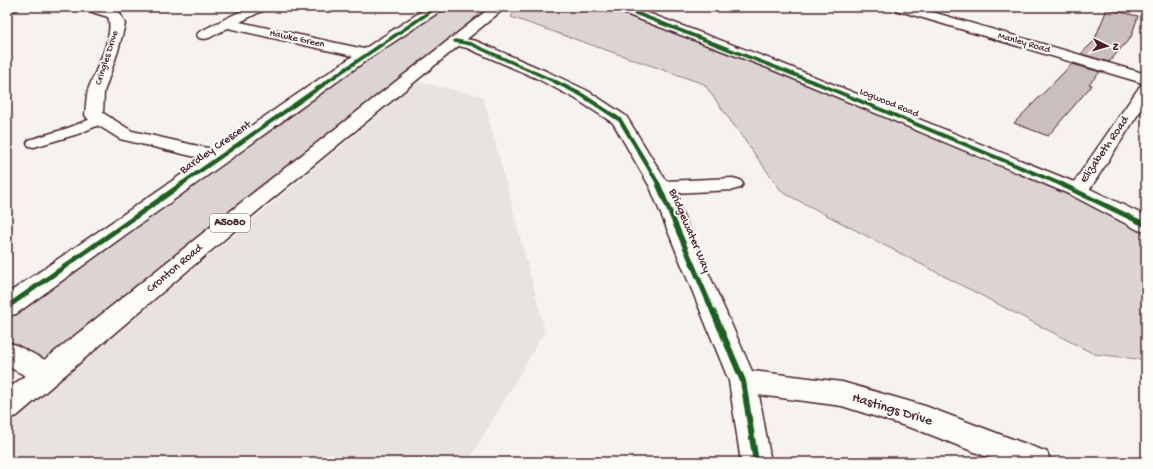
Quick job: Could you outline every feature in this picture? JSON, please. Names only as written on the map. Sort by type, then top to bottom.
[{"type":"street","name":"Cringles Drive","points":[[90,7],[114,14],[118,24],[111,52],[96,92],[94,115],[101,119]]},
{"type":"street","points":[[204,35],[259,7]]},
{"type":"street","name":"Bardley Crescent","points":[[7,307],[366,54],[437,7]]},
{"type":"street","name":"A5080","points":[[455,41],[499,7]]},
{"type":"street","name":"Logwood Road","points":[[620,7],[773,65],[1078,191],[1146,225]]},
{"type":"street","name":"Manley Road","points":[[901,7],[1146,79]]},
{"type":"street","name":"Hawke Green","points":[[228,24],[366,54]]},
{"type":"street","name":"Bridgewater Way","points":[[455,41],[471,44],[542,75],[582,95],[620,120],[660,187],[743,381],[756,462]]},
{"type":"street","name":"Cronton Road","points":[[7,407],[260,198],[455,41]]},
{"type":"street","name":"Elizabeth Road","points":[[1078,191],[1146,89]]},
{"type":"street","points":[[101,119],[126,135],[220,157]]},
{"type":"street","points":[[660,187],[733,184]]},
{"type":"street","points":[[7,353],[47,374]]},
{"type":"street","name":"Hastings Drive","points":[[743,381],[842,394],[925,419],[1036,462]]},
{"type":"lane","points":[[7,10],[14,7]]},
{"type":"lane","points":[[34,143],[73,131],[101,119]]},
{"type":"shaded area","points":[[440,7],[488,7],[47,374],[7,353],[7,308]]},
{"type":"shaded area","points":[[517,7],[619,7],[773,65],[1146,226],[1146,360],[1094,354],[782,192],[704,84],[511,17]]},
{"type":"shaded area","points":[[418,82],[483,96],[545,331],[468,462],[7,462],[7,425]]},
{"type":"building","points":[[1107,9],[1138,16],[1131,37],[1109,62],[1081,54],[1094,41]]},
{"type":"building","points":[[1072,64],[1100,72],[1089,84],[1092,85],[1048,136],[1014,123]]},
{"type":"cycle path","points":[[7,307],[366,54],[437,7]]},
{"type":"cycle path","points":[[620,7],[773,65],[1078,191],[1146,225]]},
{"type":"cycle path","points":[[455,41],[471,44],[542,75],[582,95],[620,120],[660,187],[743,381],[756,462]]}]
